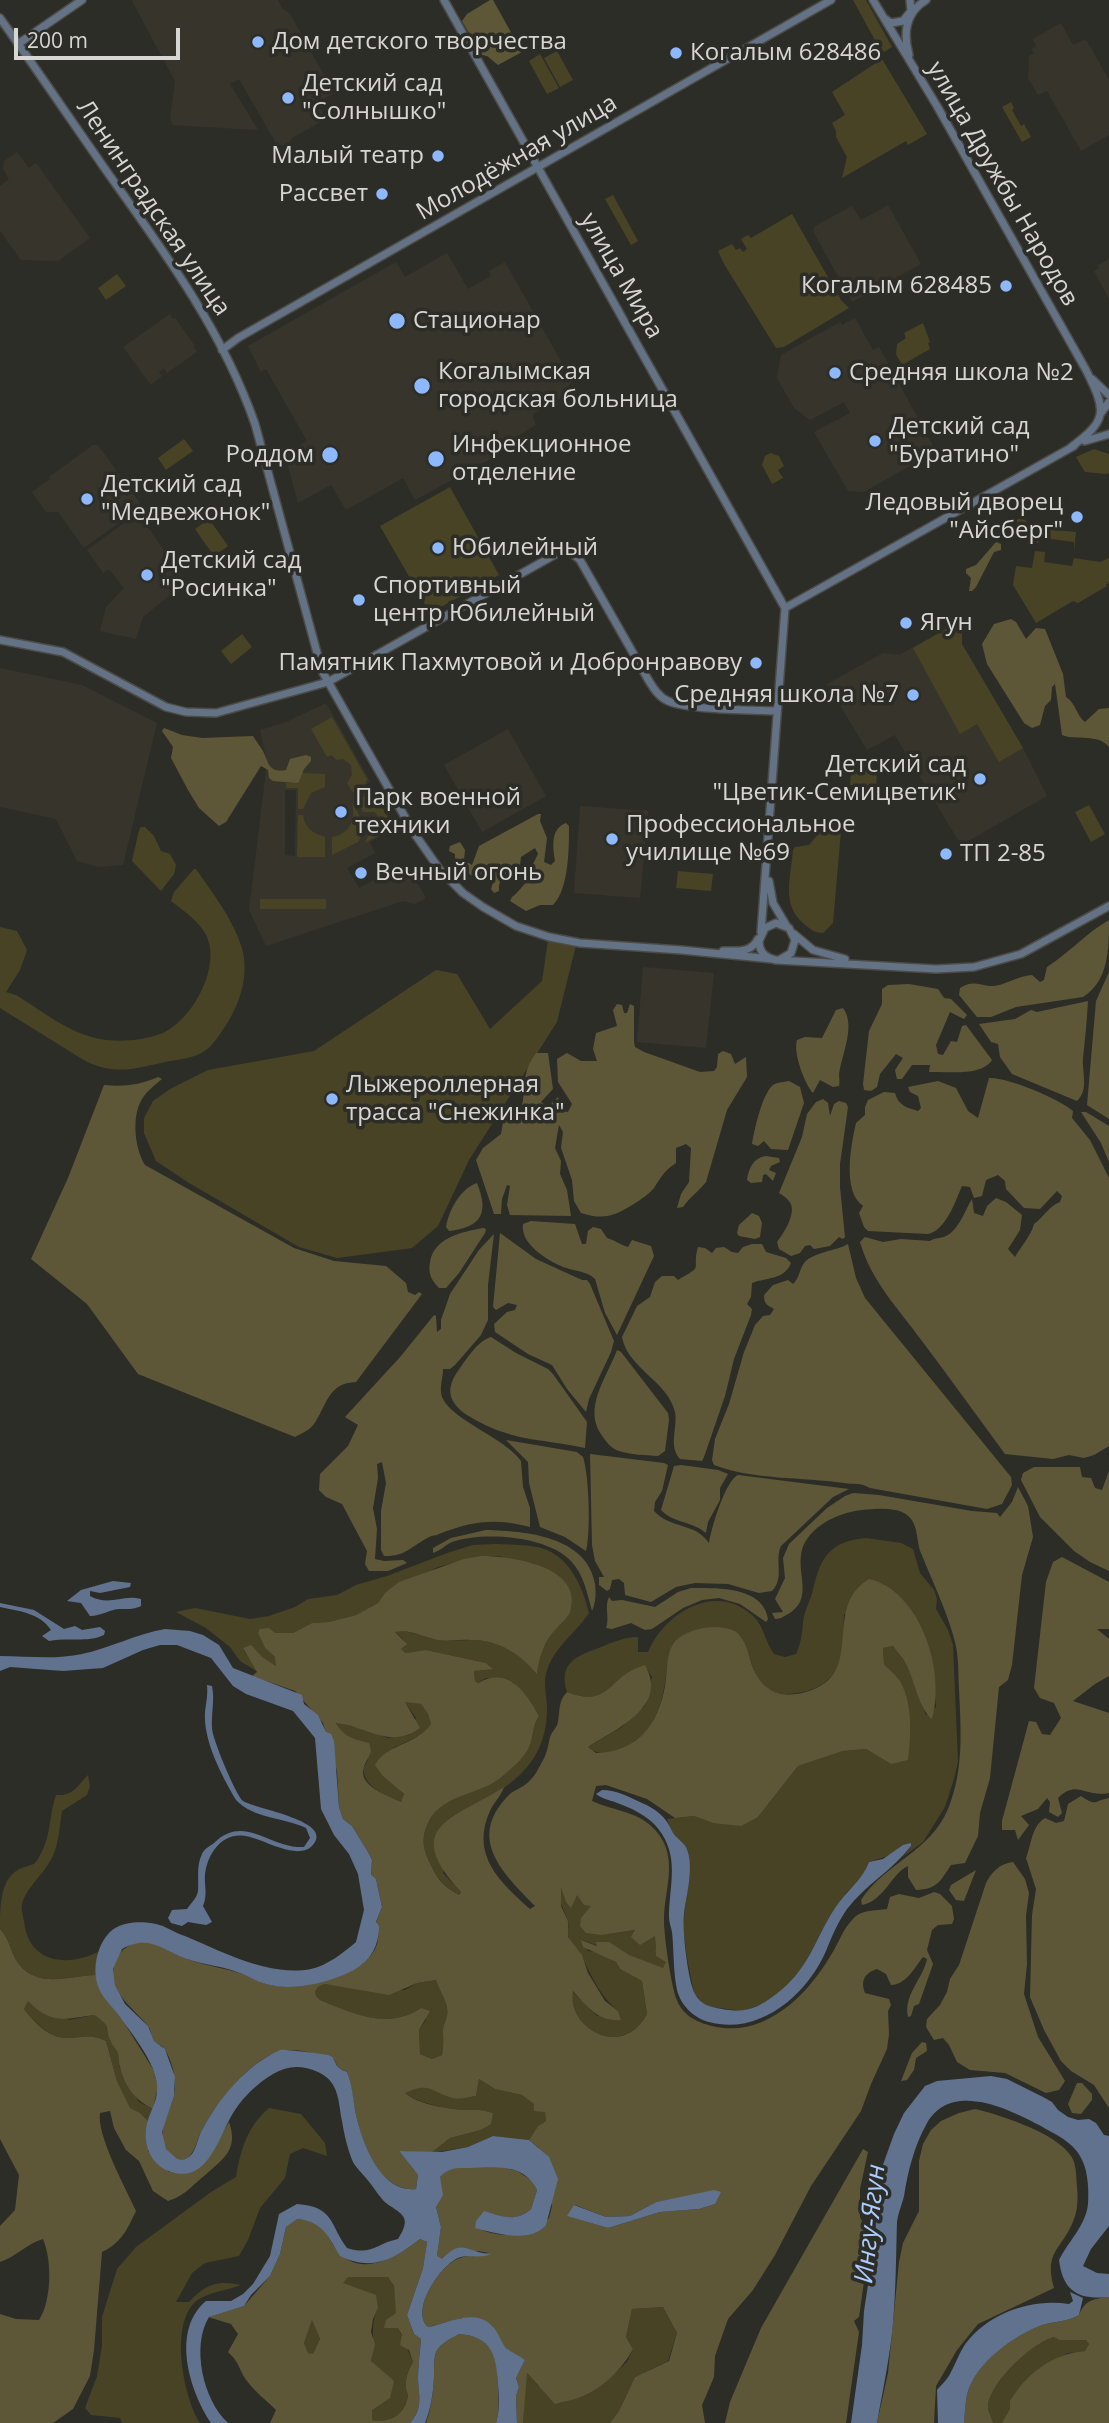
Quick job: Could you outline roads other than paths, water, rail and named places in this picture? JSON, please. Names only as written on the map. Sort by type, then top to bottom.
[{"type":"street","points":[[18,44],[82,0]]},
{"type":"street","name":"улица Мира","points":[[444,0],[785,608]]},
{"type":"street","name":"Молодёжная улица","points":[[222,350],[238,338],[831,0]]},
{"type":"street","name":"улица Дружбы Народов","points":[[873,0],[912,63],[1087,373]]},
{"type":"street","points":[[909,0],[910,13],[906,35],[912,63]]},
{"type":"street","points":[[881,14],[887,21],[903,21],[926,0]]},
{"type":"street","name":"Ленинградская улица","points":[[0,18],[179,272],[222,350],[255,424],[317,657],[328,682],[420,844],[440,870],[463,893],[516,926],[549,937],[580,943],[691,951]]},
{"type":"street","points":[[1087,373],[1109,395]]},
{"type":"street","points":[[1070,448],[1109,433],[1102,426],[1098,397],[1087,373]]},
{"type":"street","points":[[768,866],[773,903],[795,940],[794,949],[788,957],[776,960],[761,950],[760,935],[768,866],[785,608],[1070,448],[1092,432],[1109,402]]},
{"type":"street","points":[[0,640],[63,652],[150,700],[186,712],[205,714],[227,711],[328,682],[558,553],[572,553],[584,567],[649,681],[662,697],[676,703],[777,711]]},
{"type":"street","points":[[691,951],[776,960],[936,969],[988,964],[1036,947],[1109,906]]},
{"type":"street","points":[[691,951],[743,951],[754,946],[767,926],[783,924],[807,946],[820,953],[866,964]]},
{"type":"water","points":[[113,1581],[131,1583],[130,1587],[100,1593],[90,1591],[90,1596],[104,1600],[141,1599],[141,1606],[90,1616],[81,1603],[67,1601],[81,1590]]},
{"type":"water","points":[[0,1603],[34,1610],[64,1629],[75,1626],[82,1630],[100,1627],[105,1631],[104,1635],[91,1639],[49,1641],[42,1636],[51,1630],[41,1620],[0,1607]]},
{"type":"water","points":[[165,1629],[203,1635],[219,1645],[233,1668],[302,1695],[304,1704],[318,1715],[334,1741],[339,1807],[343,1819],[352,1826],[372,1860],[371,1875],[376,1879],[382,1907],[376,1922],[379,1926],[377,1940],[373,1952],[365,1962],[354,1970],[313,1984],[280,1987],[266,1984],[234,1971],[187,1959],[148,1943],[122,1949],[113,1969],[115,1985],[125,2004],[148,2026],[154,2041],[165,2049],[175,2077],[174,2096],[162,2132],[166,2149],[177,2159],[190,2156],[200,2133],[225,2094],[256,2065],[280,2050],[328,2055],[338,2067],[347,2072],[367,2148],[382,2173],[403,2188],[416,2189],[418,2175],[399,2151],[442,2152],[468,2147],[493,2136],[529,2140],[549,2157],[558,2179],[546,2225],[539,2231],[522,2236],[475,2228],[476,2221],[484,2211],[508,2217],[525,2213],[531,2209],[537,2190],[525,2175],[508,2168],[460,2168],[447,2171],[440,2177],[443,2195],[436,2207],[441,2227],[437,2256],[442,2259],[460,2247],[491,2254],[462,2257],[451,2263],[430,2289],[423,2310],[423,2319],[428,2327],[460,2318],[484,2320],[494,2328],[506,2348],[525,2360],[516,2378],[519,2387],[516,2396],[517,2423],[496,2423],[499,2409],[494,2357],[486,2344],[479,2339],[459,2334],[443,2343],[436,2351],[432,2395],[425,2423],[410,2423],[417,2413],[419,2403],[421,2339],[414,2334],[407,2315],[423,2268],[427,2242],[420,2239],[383,2261],[363,2263],[340,2256],[328,2236],[318,2226],[297,2219],[286,2227],[280,2254],[270,2276],[244,2306],[209,2317],[204,2329],[201,2343],[202,2372],[212,2401],[228,2423],[211,2423],[196,2394],[187,2360],[186,2344],[195,2313],[206,2301],[231,2301],[253,2284],[270,2256],[279,2214],[297,2204],[318,2209],[330,2218],[347,2248],[363,2251],[398,2239],[405,2221],[401,2214],[382,2199],[353,2162],[334,2087],[325,2076],[306,2068],[295,2067],[279,2071],[252,2090],[235,2110],[212,2153],[197,2170],[175,2173],[166,2170],[154,2160],[147,2146],[146,2129],[157,2094],[155,2077],[139,2044],[97,1984],[98,1952],[110,1932],[132,1923],[156,1924],[246,1961],[295,1971],[323,1965],[356,1942],[364,1910],[358,1874],[321,1809],[315,1738],[293,1711],[246,1694],[233,1686],[211,1658],[177,1645],[160,1645],[143,1650],[103,1668],[63,1671],[10,1667],[0,1671],[0,1656],[72,1656]]},
{"type":"water","points":[[207,1685],[212,1686],[213,1691],[213,1734],[240,1797],[250,1804],[304,1823],[317,1837],[309,1849],[301,1851],[285,1849],[246,1836],[230,1837],[222,1842],[211,1855],[205,1874],[206,1894],[203,1906],[212,1922],[206,1925],[188,1922],[182,1926],[171,1923],[168,1918],[172,1910],[187,1909],[195,1898],[202,1854],[225,1835],[236,1831],[247,1832],[291,1846],[304,1847],[310,1838],[306,1828],[251,1811],[236,1800],[207,1735]]},
{"type":"water","points":[[602,1790],[623,1794],[656,1811],[686,1847],[690,1872],[684,1932],[690,1978],[700,2001],[718,2008],[738,2010],[756,2007],[786,1985],[796,1976],[835,1908],[869,1862],[883,1859],[903,1845],[911,1843],[911,1846],[847,1909],[818,1967],[794,1996],[763,2017],[746,2023],[728,2025],[709,2022],[698,2018],[689,2010],[677,1990],[669,1917],[672,1864],[667,1844],[649,1819],[596,1794]]},
{"type":"water","points":[[991,2076],[1007,2079],[1043,2097],[1068,2117],[1089,2119],[1096,2123],[1104,2135],[1109,2136],[1109,2226],[1091,2249],[1083,2266],[1097,2273],[1109,2274],[1109,2297],[1089,2297],[1074,2292],[1064,2280],[1061,2271],[1059,2260],[1087,2212],[1088,2188],[1080,2155],[1064,2140],[1011,2112],[979,2102],[949,2104],[936,2111],[922,2133],[912,2159],[898,2215],[893,2323],[877,2423],[851,2423],[864,2311],[875,2258],[876,2196],[880,2173],[894,2134],[904,2113],[925,2086],[937,2081]]},
{"type":"water","points":[[714,2190],[721,2192],[715,2204],[699,2209],[660,2212],[608,2228],[567,2216],[574,2205],[606,2217],[630,2216],[656,2202]]},
{"type":"water","points":[[1070,2292],[1083,2298],[1079,2315],[1042,2325],[1019,2336],[997,2352],[971,2383],[966,2398],[964,2423],[938,2423],[937,2390],[948,2377],[966,2343],[976,2332],[1012,2310],[1041,2303],[1069,2304],[1073,2301]]},
{"type":"place","name":"Дом детского творчества","points":[[258,42]]},
{"type":"place","name":"Когалым 628486","points":[[676,53]]},
{"type":"place","name":"Детский сад \"Солнышко\"","points":[[288,98]]},
{"type":"place","name":"Малый театр","points":[[438,156]]},
{"type":"place","name":"Рассвет","points":[[382,194]]},
{"type":"place","name":"Когалым 628485","points":[[1006,286]]},
{"type":"place","name":"Стационар","points":[[397,321]]},
{"type":"place","name":"Средняя школа №2","points":[[835,373]]},
{"type":"place","name":"Когалымская городская больница","points":[[422,386]]},
{"type":"place","name":"Детский сад \"Буратино\"","points":[[875,441]]},
{"type":"place","name":"Роддом","points":[[330,455]]},
{"type":"place","name":"Инфекционное отделение","points":[[436,459]]},
{"type":"place","name":"Детский сад \"Медвежонок\"","points":[[87,499]]},
{"type":"place","name":"Ледовый дворец \"Айсберг\"","points":[[1077,517]]},
{"type":"place","name":"Юбилейный","points":[[438,548]]},
{"type":"place","name":"Детский сад \"Росинка\"","points":[[147,575]]},
{"type":"place","name":"Спортивный центр Юбилейный","points":[[359,600]]},
{"type":"place","name":"Ягун","points":[[906,623]]},
{"type":"place","name":"Памятник Пахмутовой и Добронравову","points":[[756,663]]},
{"type":"place","name":"Средняя школа №7","points":[[913,695]]},
{"type":"place","name":"Детский сад \"Цветик-Семицветик\"","points":[[980,779]]},
{"type":"place","name":"Парк военной техники","points":[[341,812]]},
{"type":"place","name":"Профессиональное училище №69","points":[[612,839]]},
{"type":"place","name":"ТП 2-85","points":[[946,854]]},
{"type":"place","name":"Вечный огонь","points":[[361,873]]},
{"type":"place","name":"Лыжероллерная трасса \"Снежинка\"","points":[[332,1099]]},
{"type":"water label","name":"Ингу-Ягун","points":[[871,2224]]}]
